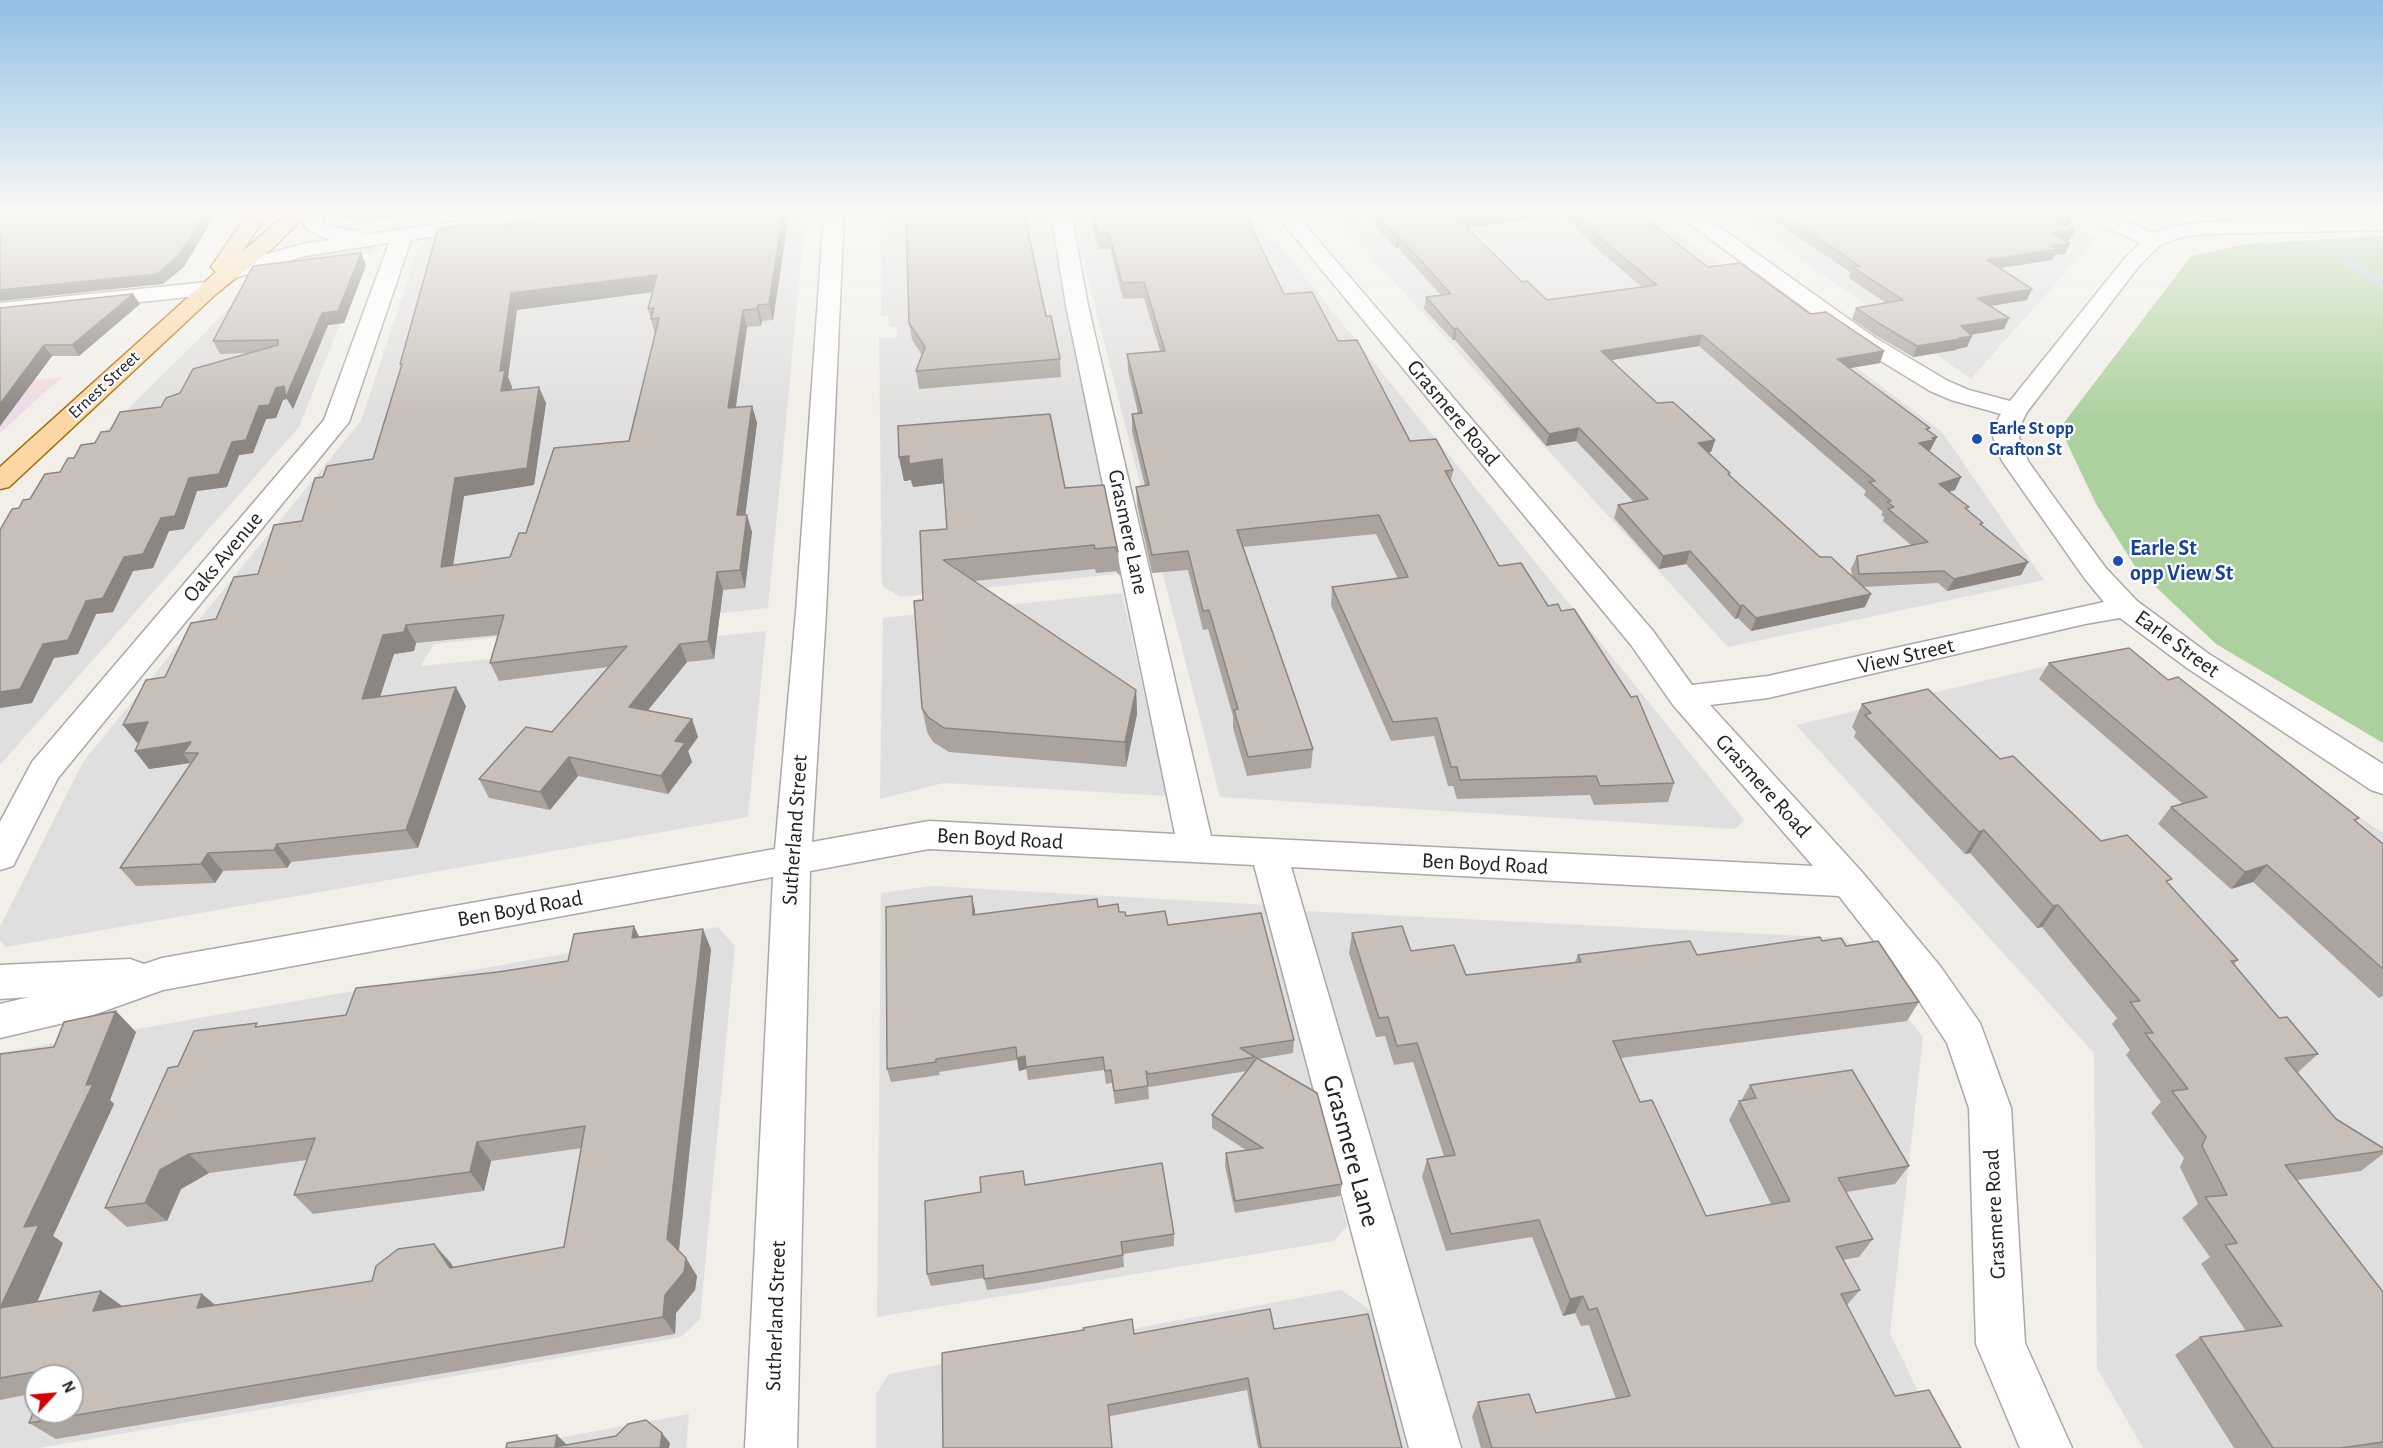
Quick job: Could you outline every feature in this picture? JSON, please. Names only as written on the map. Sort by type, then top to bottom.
[{"type":"main road","name":"Ernest Street","points":[[208,289],[214,281]]},
{"type":"main road","name":"Ernest Street","points":[[0,481],[220,281]]},
{"type":"street","name":"Oaks Avenue","points":[[0,856],[44,771],[336,422],[382,281]]},
{"type":"street","name":"Sutherland Street","points":[[771,1448],[792,859],[811,612],[830,281]]},
{"type":"street","name":"Grasmere Lane","points":[[1073,281],[1196,850]]},
{"type":"street","name":"Grasmere Road","points":[[1342,281],[1642,638],[1684,697],[1849,882],[1926,978],[1965,1036],[1990,1108],[2001,1344],[2046,1448]]},
{"type":"street","points":[[1781,281],[1866,342],[1939,386],[1960,395],[2016,410]]},
{"type":"street","name":"Earle Street","points":[[2117,281],[2016,410],[2007,426],[2006,437],[2015,461],[2096,573],[2126,608],[2198,660],[2383,781]]},
{"type":"street","points":[[0,310],[208,289]]},
{"type":"street","name":"View Street","points":[[1684,697],[1768,687],[2085,614],[2126,608]]},
{"type":"street","name":"Ben Boyd Road","points":[[0,1022],[85,1001],[162,975],[929,835],[1849,882]]},
{"type":"street","name":"Grasmere Lane","points":[[1269,854],[1435,1448]]},
{"type":"street","name":"Ben Boyd Road","points":[[0,982],[63,977],[162,975]]},
{"type":"shaded area","points":[[255,281],[357,281],[299,427],[0,765],[0,535],[194,344]]},
{"type":"shaded area","points":[[407,281],[799,281],[768,608],[434,644],[421,666],[766,631],[748,817],[6,947],[0,940],[0,927],[83,762],[361,421]]},
{"type":"shaded area","points":[[881,281],[1062,281],[1124,573],[901,597],[882,586],[879,338],[897,337],[897,327],[889,327],[888,316],[881,316]]},
{"type":"shaded area","points":[[1088,281],[1308,281],[1744,820],[1735,829],[1220,797]]},
{"type":"shaded area","points":[[1393,281],[1741,281],[1942,432],[2044,580],[1728,647]]},
{"type":"shaded area","points":[[1831,281],[2058,281],[1971,379]]},
{"type":"shaded area","points":[[63,377],[44,393],[0,398],[0,384]]},
{"type":"shaded area","points":[[44,393],[0,433],[0,398]]},
{"type":"shaded area","points":[[1122,593],[1167,796],[944,783],[880,799],[883,618]]},
{"type":"shaded area","points":[[2110,651],[2383,833],[2383,1448],[2143,1448],[2097,1368],[2094,1053],[1796,725]]},
{"type":"shaded area","points":[[932,886],[1267,905],[1347,1226],[1334,1241],[877,1317],[881,893]]},
{"type":"shaded area","points":[[1305,911],[1845,938],[1923,1037],[1890,1333],[1945,1448],[1461,1448]]},
{"type":"shaded area","points":[[718,927],[735,946],[700,1319],[681,1337],[39,1448],[0,1448],[0,1053]]},
{"type":"shaded area","points":[[1341,1290],[1372,1311],[1408,1448],[876,1448],[876,1394],[889,1374]]},
{"type":"shaded area","points":[[689,1414],[686,1448],[504,1448]]},
{"type":"green space","points":[[2172,281],[2383,281],[2383,743],[2216,644],[2136,568],[2096,504],[2060,428]]},
{"type":"building","points":[[0,281],[92,281],[0,290]]},
{"type":"building","points":[[245,281],[350,281],[338,311],[322,313],[286,397],[284,386],[276,388],[269,405],[259,406],[246,440],[232,442],[219,474],[189,478],[175,516],[161,518],[143,554],[124,557],[103,598],[86,601],[68,640],[43,644],[20,689],[0,692],[0,530],[12,509],[19,508],[23,500],[30,499],[45,474],[60,472],[68,458],[74,458],[81,445],[95,443],[101,432],[110,431],[120,412],[161,407],[166,398],[180,393],[193,369],[278,345],[278,340],[213,341]]},
{"type":"building","points":[[423,281],[612,281],[511,293],[500,371],[505,370],[501,391],[539,387],[527,468],[455,478],[441,567],[510,557],[519,533],[526,533],[554,448],[629,441],[659,318],[651,319],[654,308],[648,309],[656,281],[773,281],[769,304],[758,305],[757,309],[743,310],[728,408],[752,406],[737,515],[747,515],[740,570],[717,572],[708,641],[680,644],[629,707],[692,719],[675,741],[685,743],[661,776],[569,757],[540,792],[479,779],[526,727],[552,732],[627,646],[490,663],[504,615],[406,625],[404,632],[383,635],[362,699],[456,687],[406,830],[277,844],[274,850],[208,853],[201,864],[120,868],[198,753],[183,753],[191,742],[135,751],[148,722],[123,725],[146,680],[165,677],[191,623],[216,619],[234,577],[258,574],[274,525],[302,521],[315,478],[323,477],[327,466],[373,459],[402,364],[400,364]]},
{"type":"building","points":[[908,281],[1038,281],[1046,316],[1051,316],[1060,359],[916,371],[925,347],[909,323]]},
{"type":"building","points":[[1121,281],[1277,281],[1284,294],[1312,292],[1338,341],[1357,340],[1410,441],[1436,439],[1453,470],[1445,471],[1499,566],[1521,563],[1548,606],[1558,604],[1561,611],[1574,609],[1631,697],[1637,696],[1674,783],[1600,786],[1596,776],[1460,780],[1457,767],[1451,767],[1437,718],[1393,722],[1332,587],[1408,577],[1379,515],[1237,530],[1313,749],[1248,757],[1234,710],[1238,709],[1209,610],[1203,611],[1188,551],[1152,555],[1136,487],[1149,485],[1132,414],[1142,413],[1127,354],[1165,351],[1144,282],[1122,283]]},
{"type":"building","points":[[1439,281],[1527,281],[1547,300],[1657,285],[1652,281],[1764,281],[1810,314],[1826,312],[1884,351],[1837,359],[1930,428],[1926,429],[1937,437],[1932,438],[1934,440],[1919,443],[1961,477],[1939,484],[1969,507],[1965,508],[1983,523],[1980,524],[2028,562],[1954,579],[1944,571],[1859,574],[1857,556],[1928,542],[1888,509],[1894,507],[1887,502],[1891,501],[1869,482],[1875,481],[1702,335],[1601,351],[1657,403],[1673,402],[1715,440],[1698,443],[1730,473],[1728,474],[1820,557],[1831,557],[1871,594],[1756,618],[1743,605],[1740,606],[1690,551],[1663,556],[1618,505],[1648,499],[1579,428],[1549,434],[1457,328],[1454,329],[1426,297],[1451,294]]},
{"type":"building","points":[[1873,281],[2019,281],[2032,289],[1977,298],[2009,318],[1961,326],[1972,336],[1917,346],[1856,308],[1903,300]]},
{"type":"building","points":[[133,294],[72,345],[44,345],[0,404],[0,308]]},
{"type":"building","points":[[1050,414],[1065,488],[1104,485],[1118,552],[1115,547],[1095,549],[1094,545],[943,560],[1136,690],[1125,742],[944,728],[928,717],[922,708],[914,601],[923,600],[920,531],[947,529],[942,459],[909,464],[909,456],[899,457],[898,426]]},
{"type":"building","points":[[2129,648],[2168,680],[2178,677],[2359,818],[2354,820],[2383,844],[2383,969],[2267,865],[2245,872],[2171,807],[2207,797],[2049,663]]},
{"type":"building","points":[[1928,689],[2000,759],[2013,756],[2101,841],[2127,835],[2172,879],[2166,881],[2238,960],[2231,961],[2279,1018],[2287,1017],[2318,1054],[2285,1058],[2336,1119],[2383,1148],[2383,1151],[2285,1165],[2383,1292],[2383,1442],[2340,1448],[2273,1448],[2200,1337],[2282,1326],[2225,1245],[2237,1243],[2205,1197],[2227,1195],[2202,1146],[2206,1137],[2172,1091],[2188,1089],[2145,1033],[2153,1033],[2130,1002],[2140,1001],[2058,905],[2053,906],[1984,830],[1979,832],[1865,715],[1871,713],[1862,704]]},
{"type":"building","points":[[972,896],[973,915],[1097,899],[1098,907],[1118,904],[1119,912],[1125,912],[1126,916],[1165,911],[1168,925],[1261,913],[1294,1040],[1240,1048],[1255,1057],[1149,1074],[1146,1071],[1148,1086],[1114,1091],[1111,1070],[1105,1071],[1103,1057],[1026,1067],[1025,1056],[1017,1058],[1016,1047],[887,1069],[886,907]]},
{"type":"building","points":[[634,926],[632,938],[703,929],[667,1239],[686,1258],[684,1272],[665,1295],[663,1317],[84,1414],[84,1364],[24,1364],[24,1374],[0,1378],[0,1308],[101,1291],[93,1311],[202,1294],[197,1308],[372,1281],[376,1266],[398,1249],[434,1244],[450,1268],[564,1247],[585,1126],[477,1142],[470,1172],[294,1195],[315,1138],[189,1154],[160,1170],[145,1203],[105,1208],[168,1068],[178,1066],[194,1031],[257,1023],[255,1027],[346,1015],[356,988],[498,972],[568,961],[574,934]]},
{"type":"building","points":[[1402,926],[1411,951],[1454,945],[1466,975],[1581,962],[1578,955],[1690,941],[1697,955],[1820,937],[1822,941],[1841,938],[1846,946],[1878,941],[1919,1002],[1613,1041],[1640,1102],[1652,1100],[1706,1216],[1790,1201],[1739,1101],[1756,1098],[1750,1085],[1852,1070],[1909,1166],[1838,1178],[1873,1239],[1836,1247],[1860,1290],[1841,1294],[1895,1396],[1929,1390],[1961,1448],[1492,1448],[1478,1402],[1529,1394],[1536,1413],[1630,1396],[1597,1308],[1589,1310],[1583,1296],[1570,1299],[1539,1220],[1451,1234],[1427,1159],[1455,1155],[1417,1043],[1397,1046],[1388,1017],[1379,1018],[1352,933]]},
{"type":"building","points":[[116,1011],[86,1085],[93,1084],[24,1227],[39,1225],[0,1308],[0,1054],[54,1047],[64,1022]]},
{"type":"building","points":[[1257,1058],[1317,1093],[1342,1184],[1235,1201],[1226,1153],[1263,1148],[1212,1115]]},
{"type":"building","points":[[1162,1163],[1174,1234],[1121,1242],[1123,1255],[1034,1271],[984,1279],[983,1265],[927,1274],[925,1201],[981,1192],[980,1177],[1023,1171],[1025,1185]]},
{"type":"building","points":[[1270,1309],[1274,1329],[1368,1314],[1402,1448],[1261,1448],[1248,1378],[1108,1405],[1112,1448],[943,1448],[942,1353],[1084,1330],[1083,1328],[1132,1319],[1134,1334]]},
{"type":"building","points":[[646,1420],[662,1433],[660,1448],[506,1448],[507,1443],[557,1435],[555,1447],[616,1436],[628,1424]]},
{"type":"waterway","points":[[2374,281],[2383,287]]},
{"type":"place","name":"Earle St opp Grafton St","points":[[1977,439]]},
{"type":"place","name":"Earle St opp View St","points":[[2118,561]]}]
